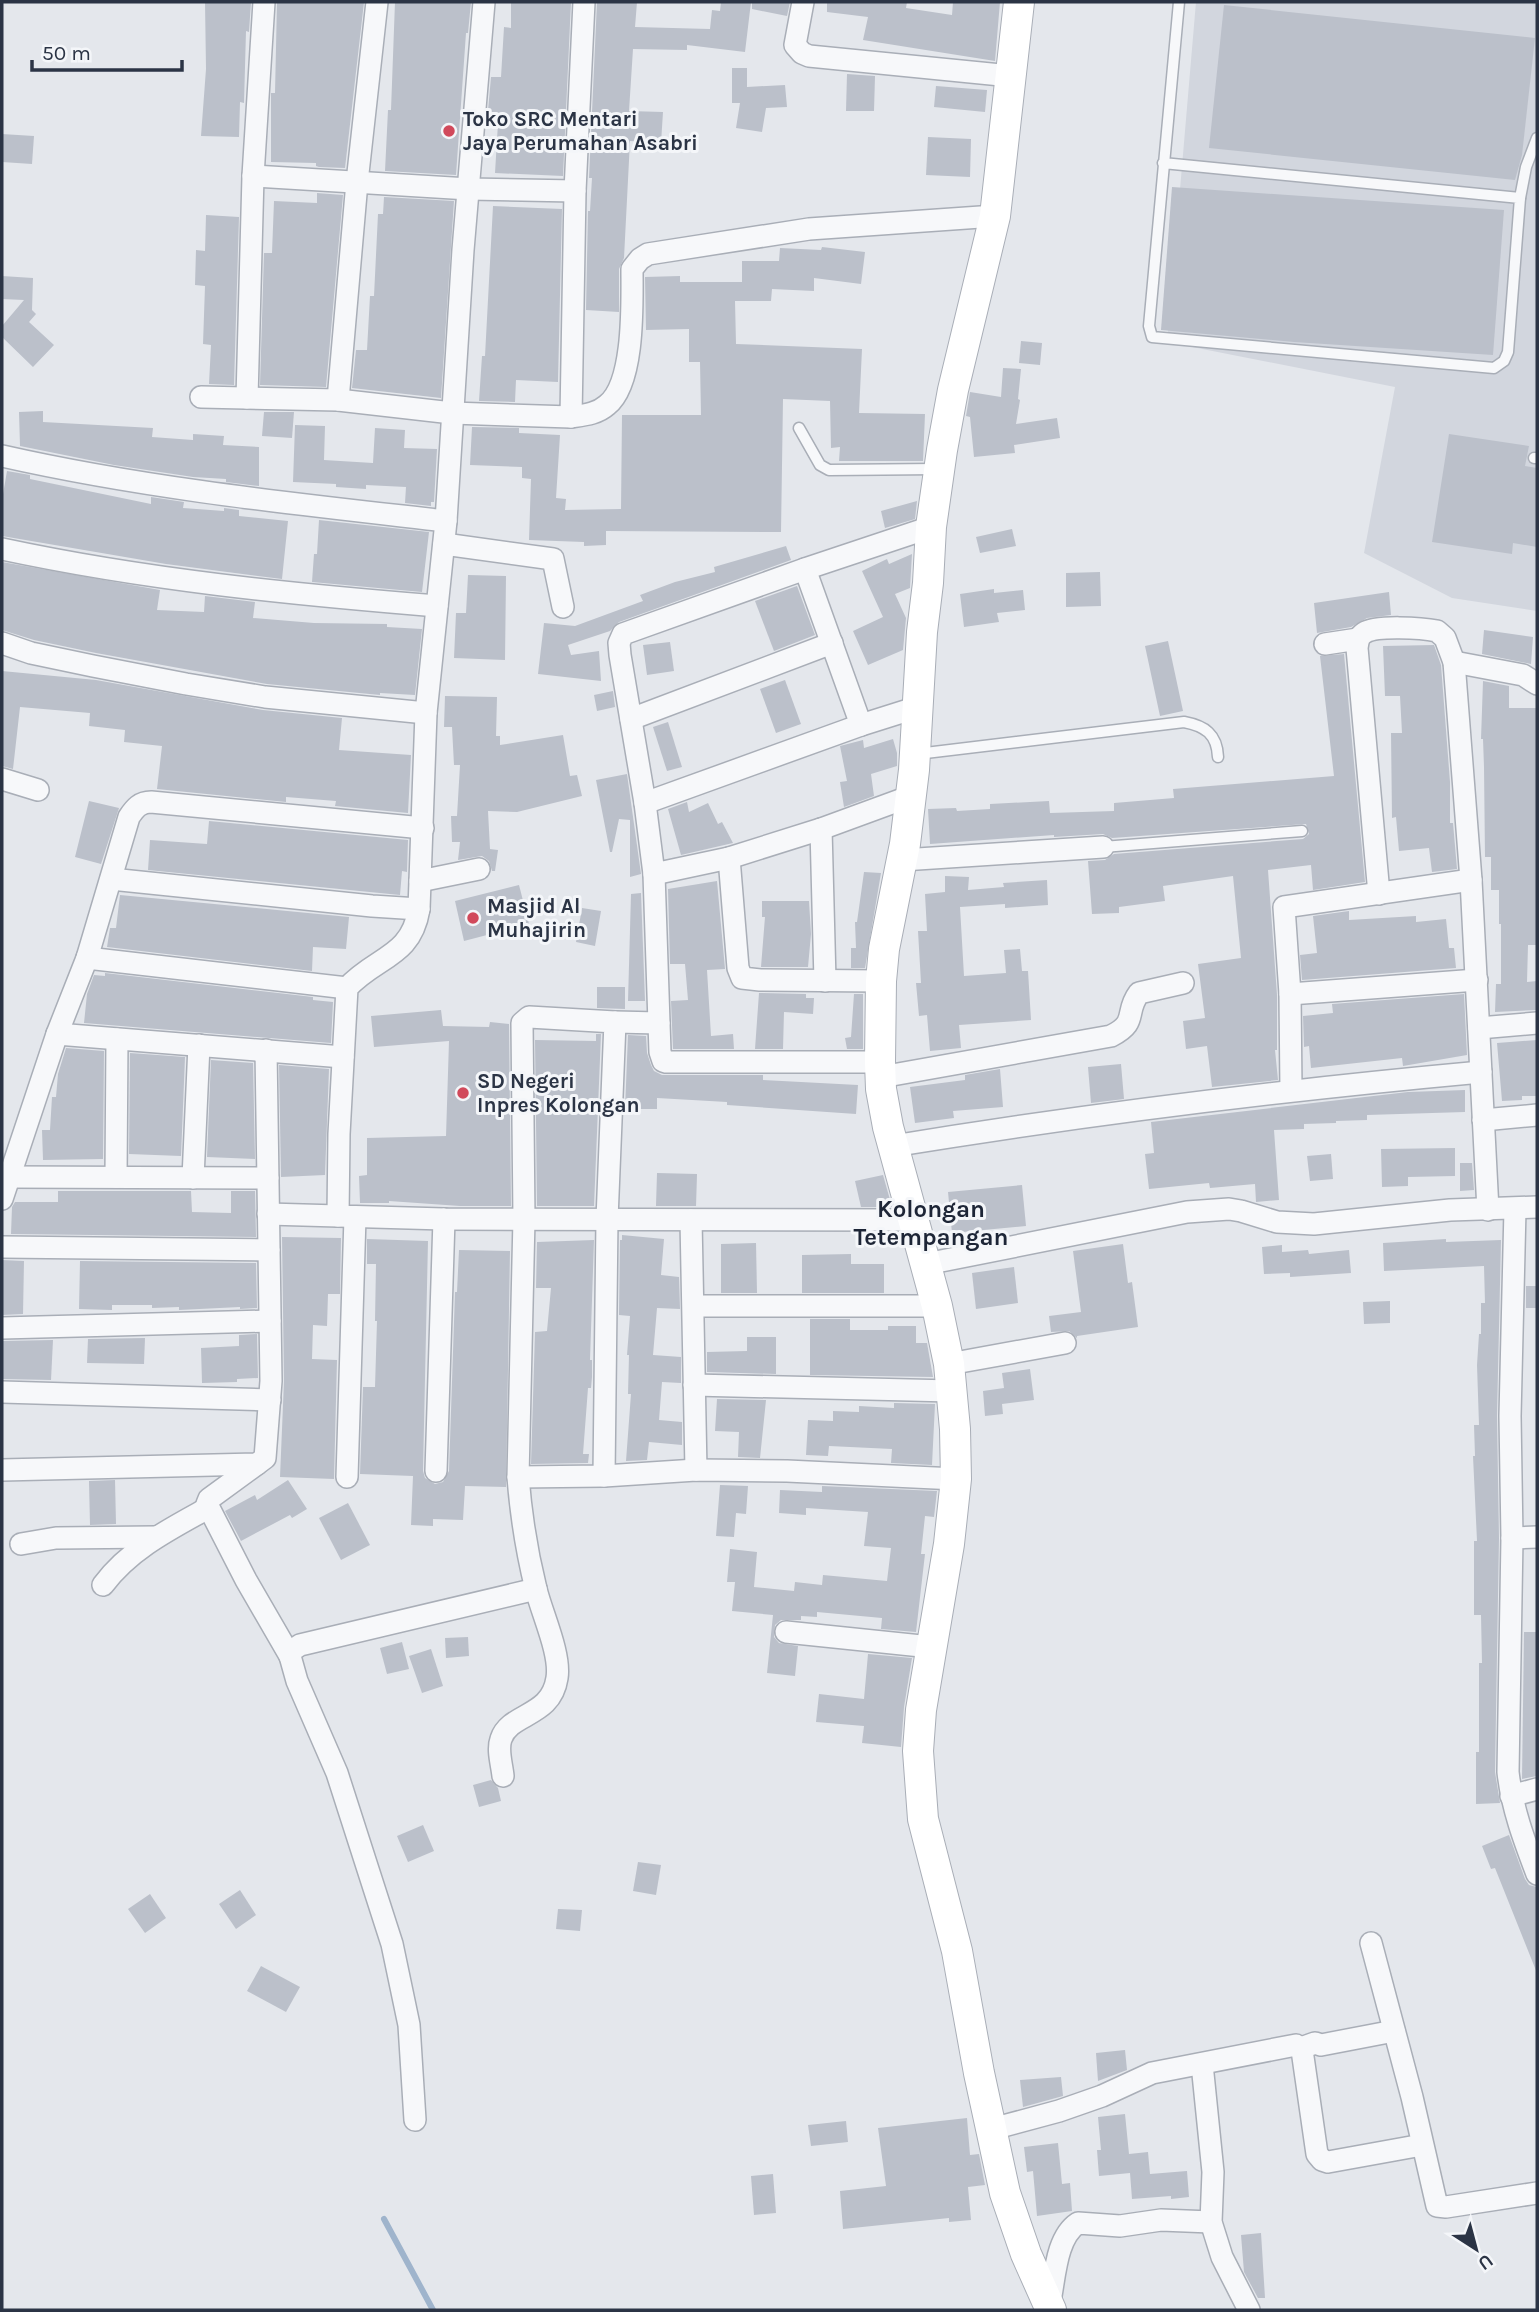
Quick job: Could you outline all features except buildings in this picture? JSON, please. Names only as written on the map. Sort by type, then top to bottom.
[{"type":"street","points":[[247,398],[253,176],[264,2]]},
{"type":"street","points":[[338,400],[357,182],[377,2]]},
{"type":"street","points":[[347,1477],[347,1217],[339,1134],[347,988],[364,972],[409,940],[416,926],[419,909],[426,713],[446,521],[463,250],[484,2]]},
{"type":"street","points":[[571,417],[575,191],[584,2]]},
{"type":"street","points":[[803,2],[794,40],[797,49],[809,56],[1011,76]]},
{"type":"street","points":[[1019,2],[995,216],[953,390],[931,527],[911,796],[881,981],[880,1070],[893,1146],[937,1306],[951,1378],[956,1479],[949,1544],[921,1710],[918,1751],[923,1819],[957,1951],[979,2073],[1005,2193],[1026,2254],[1050,2308]]},
{"type":"street","points":[[253,176],[469,189],[575,191]]},
{"type":"street","points":[[201,397],[338,400],[452,413],[571,417],[604,408],[613,400],[629,351],[632,269],[639,259],[648,254],[809,229],[995,216]]},
{"type":"street","points":[[2,456],[126,481],[216,495],[446,521]]},
{"type":"street","points":[[931,527],[623,634],[620,655],[654,874],[660,1052],[663,1061],[880,1070],[1111,1036],[1123,1030],[1132,1018],[1132,1002],[1139,993],[1183,983]]},
{"type":"street","points":[[444,544],[553,559],[562,607]]},
{"type":"street","points":[[2,549],[86,567],[168,580],[437,606]]},
{"type":"street","points":[[805,569],[861,725]]},
{"type":"street","points":[[1325,644],[1358,639],[1363,634],[1380,629],[1437,631],[1445,638],[1454,662],[1478,980],[1488,1210]]},
{"type":"street","points":[[1358,639],[1379,894]]},
{"type":"street","points":[[2,643],[56,658],[186,684],[265,697],[426,713]]},
{"type":"street","points":[[631,719],[832,643]]},
{"type":"street","points":[[1454,662],[1522,675],[1537,684]]},
{"type":"street","points":[[645,803],[918,707]]},
{"type":"street","points":[[2,779],[38,790]]},
{"type":"street","points":[[654,874],[729,858],[821,829],[911,796]]},
{"type":"street","points":[[2,1199],[57,1034],[87,958],[129,817],[134,809],[145,802],[423,828]]},
{"type":"street","points":[[821,829],[825,981]]},
{"type":"street","points":[[902,860],[1103,847]]},
{"type":"street","points":[[729,858],[738,968],[742,978],[881,981]]},
{"type":"street","points":[[420,881],[479,869]]},
{"type":"street","points":[[111,879],[419,909]]},
{"type":"street","points":[[1291,1090],[1290,994],[1284,907],[1471,880]]},
{"type":"street","points":[[87,958],[347,988]]},
{"type":"street","points":[[1290,994],[1478,980]]},
{"type":"street","points":[[503,1776],[501,1738],[508,1728],[549,1700],[558,1676],[557,1662],[536,1589],[520,1506],[518,1478],[524,1219],[522,1023],[529,1017],[659,1023]]},
{"type":"street","points":[[604,1476],[607,1219],[615,1022]]},
{"type":"street","points":[[1479,1028],[1537,1023]]},
{"type":"street","points":[[57,1034],[343,1057]]},
{"type":"street","points":[[116,1177],[117,1039]]},
{"type":"street","points":[[193,1178],[199,1045]]},
{"type":"street","points":[[266,1050],[270,1400],[265,1455],[257,1464],[209,1499],[208,1508],[290,1656],[297,1681],[337,1773],[392,1944],[408,2025],[415,2120]]},
{"type":"street","points":[[893,1146],[1020,1125],[1291,1090],[1481,1072]]},
{"type":"street","points":[[1483,1120],[1537,1115]]},
{"type":"street","points":[[9,1177],[268,1178]]},
{"type":"street","points":[[926,1264],[1187,1212],[1215,1209],[1241,1210],[1291,1224],[1450,1210],[1537,1207]]},
{"type":"street","points":[[1515,1209],[1510,1416],[1512,1538],[1508,1772],[1511,1796],[1537,1874]]},
{"type":"street","points":[[268,1214],[444,1219],[912,1220]]},
{"type":"street","points":[[436,1471],[444,1219]]},
{"type":"street","points":[[691,1220],[695,1470]]},
{"type":"street","points":[[2,1247],[269,1251]]},
{"type":"street","points":[[694,1306],[937,1306]]},
{"type":"street","points":[[2,1328],[270,1321]]},
{"type":"street","points":[[694,1385],[951,1378],[1065,1343]]},
{"type":"street","points":[[2,1392],[270,1400]]},
{"type":"street","points":[[2,1470],[257,1464]]},
{"type":"street","points":[[518,1478],[695,1470],[787,1471],[956,1479]]},
{"type":"street","points":[[103,1585],[113,1572],[156,1537],[208,1508]]},
{"type":"street","points":[[21,1544],[57,1538],[156,1537]]},
{"type":"street","points":[[1512,1538],[1537,1537]]},
{"type":"street","points":[[290,1656],[292,1648],[300,1645],[536,1589]]},
{"type":"street","points":[[786,1632],[931,1647]]},
{"type":"street","points":[[1511,1796],[1537,1789]]},
{"type":"street","points":[[1371,1943],[1435,2202],[1440,2208],[1537,2193]]},
{"type":"street","points":[[992,2129],[1102,2096],[1152,2073],[1296,2045],[1301,2048],[1315,2043],[1321,2045],[1394,2031]]},
{"type":"street","points":[[1301,2048],[1317,2154],[1322,2160],[1328,2162],[1422,2145]]},
{"type":"street","points":[[1202,2064],[1213,2172],[1211,2222],[1222,2257],[1249,2310]]},
{"type":"street","points":[[1050,2308],[1061,2245],[1078,2223],[1120,2226],[1161,2220],[1211,2222]]},
{"type":"lane","points":[[1179,2],[1149,326],[1151,334],[1156,338],[1494,368],[1504,361],[1508,352],[1520,198],[1526,167],[1537,138]]},
{"type":"lane","points":[[1163,163],[1520,198]]},
{"type":"lane","points":[[799,428],[820,465],[829,470],[939,469]]},
{"type":"lane","points":[[915,754],[1184,722],[1198,725],[1212,734],[1218,746],[1219,757]]},
{"type":"lane","points":[[1103,847],[1302,831]]},
{"type":"shaded area","points":[[1196,2],[1537,2],[1537,611],[1452,598],[1364,553],[1395,387],[1167,342]]},
{"type":"waterway","points":[[384,2219],[433,2310]]},
{"type":"place","name":"Toko SRC Mentari Jaya Perumahan Asabri","points":[[449,131]]},
{"type":"place","name":"Masjid Al Muhajirin","points":[[473,918]]},
{"type":"place","name":"SD Negeri Inpres Kolongan","points":[[463,1093]]},
{"type":"district","name":"Kolongan Tetempangan","points":[[931,1223]]}]
